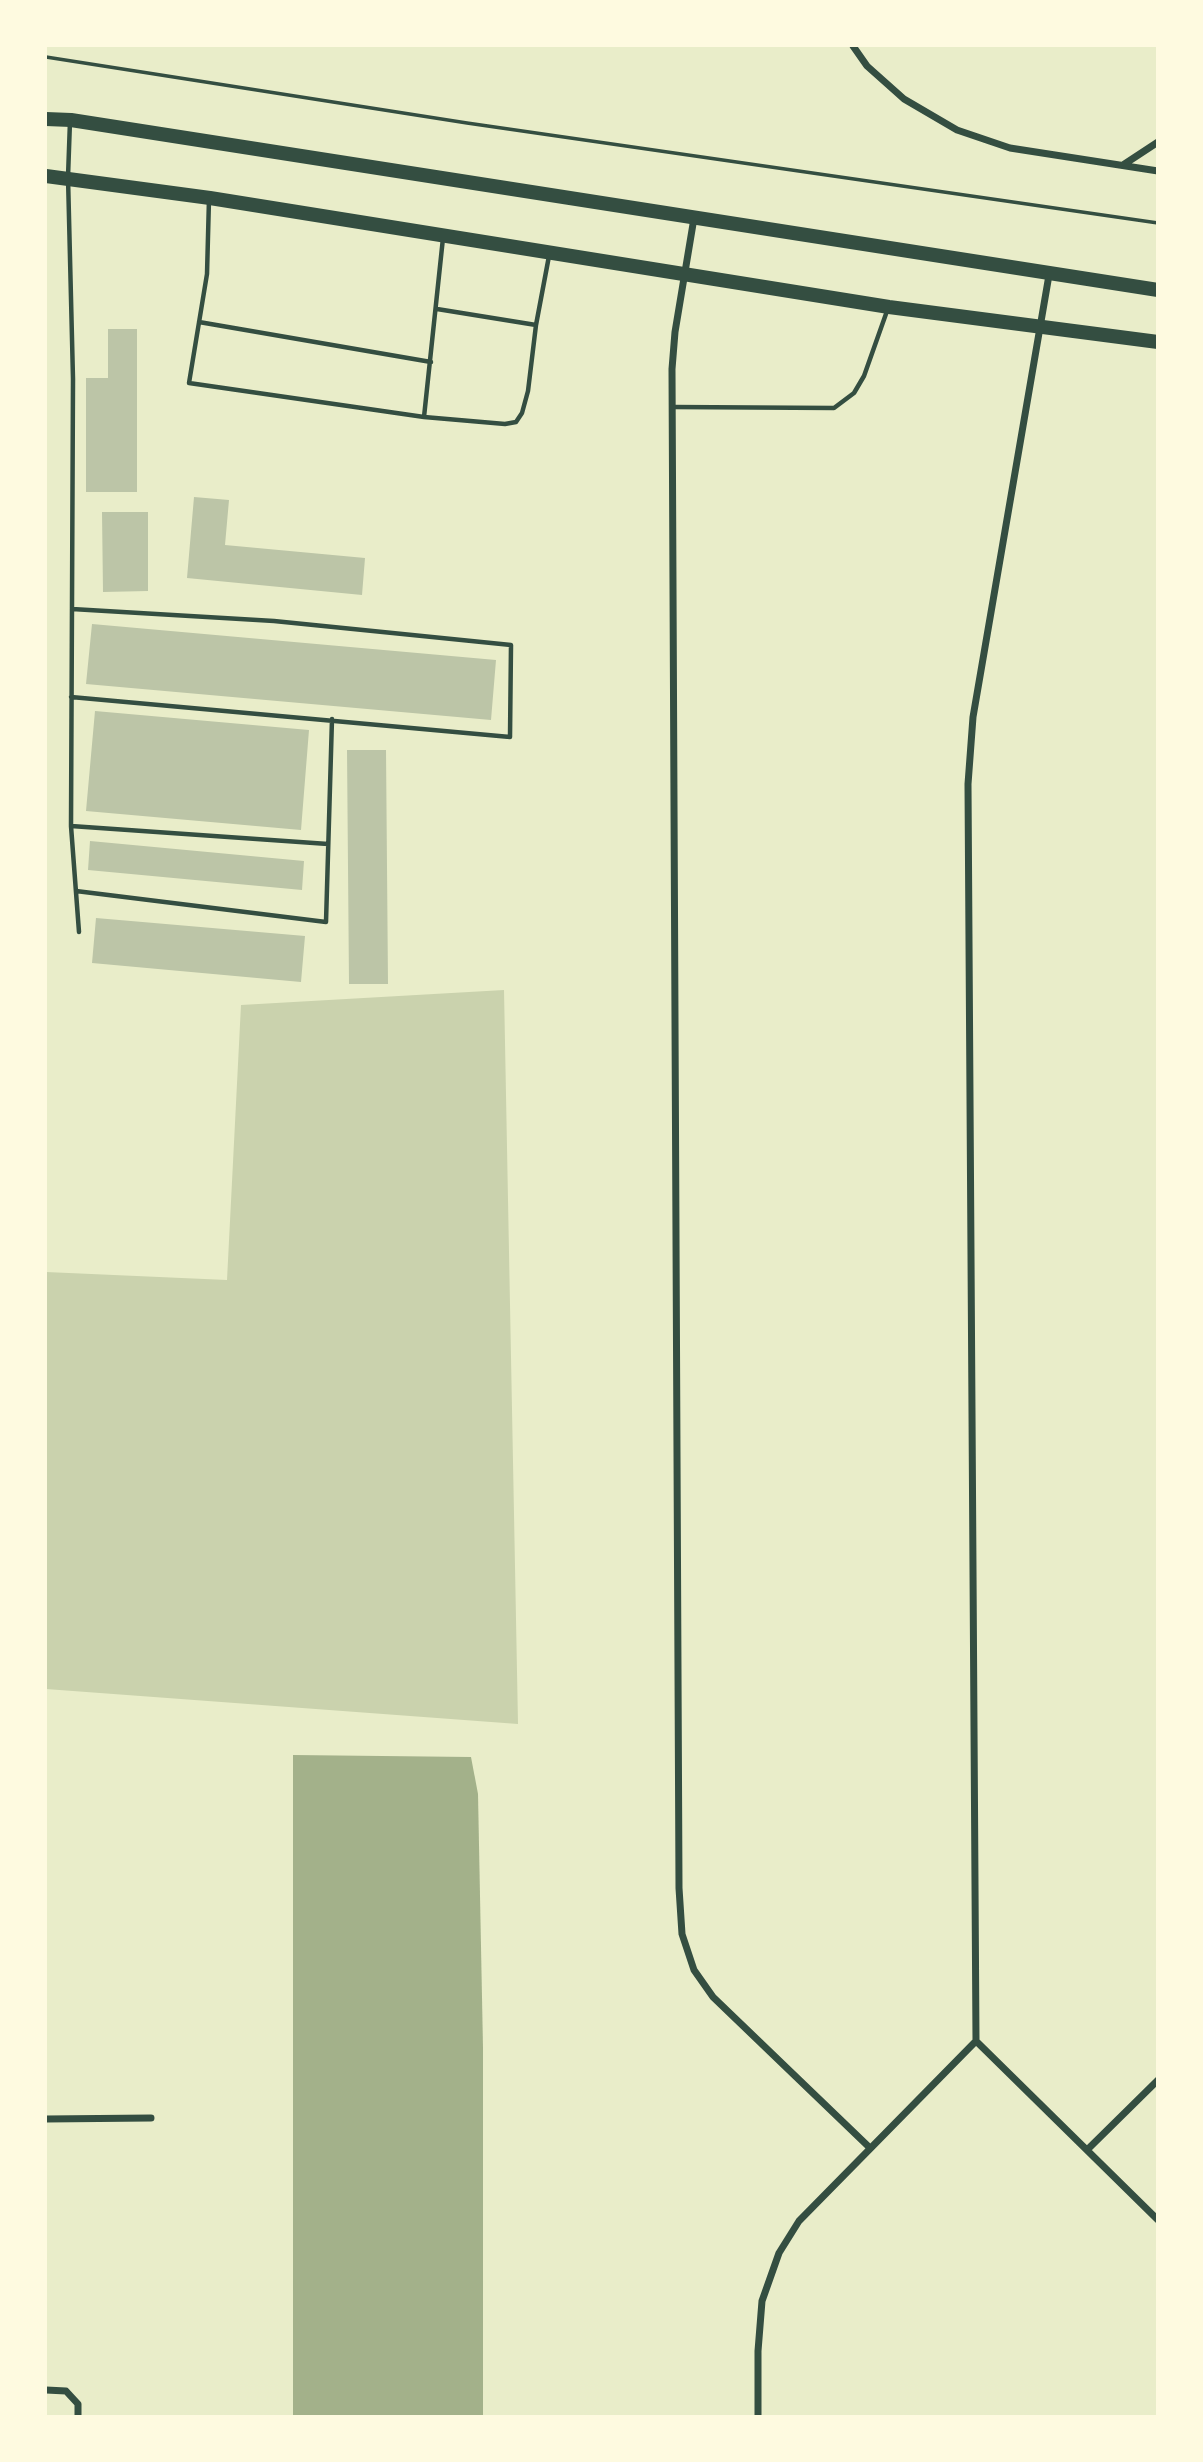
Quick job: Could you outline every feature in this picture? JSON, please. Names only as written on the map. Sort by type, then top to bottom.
[{"type":"main road","points":[[46,119],[71,120],[1157,290]]},
{"type":"main road","points":[[46,176],[68,177],[443,234],[889,307],[1157,342]]},
{"type":"street","points":[[853,46],[867,65],[904,99],[957,130],[1010,148],[1157,171]]},
{"type":"street","points":[[1122,166],[1157,142]]},
{"type":"street","points":[[694,218],[675,332],[673,407],[679,1860],[682,1934],[694,1970],[713,1997],[869,2147]]},
{"type":"street","points":[[758,2417],[758,2351],[762,2301],[779,2253],[799,2221],[976,2041],[968,784],[973,717],[1049,275]]},
{"type":"street","points":[[976,2041],[1157,2220]]},
{"type":"street","points":[[1088,2149],[1157,2080]]},
{"type":"street","points":[[46,2119],[151,2118]]},
{"type":"street","points":[[46,2390],[66,2391],[78,2404],[78,2417]]},
{"type":"lane","points":[[71,120],[68,177],[72,272],[71,826],[79,932]]},
{"type":"lane","points":[[209,198],[207,274],[188,383],[424,417],[505,424],[516,422],[528,391],[549,251]]},
{"type":"lane","points":[[424,417],[443,234]]},
{"type":"lane","points":[[673,407],[834,408],[854,393],[864,376],[889,307]]},
{"type":"lane","points":[[437,309],[536,325]]},
{"type":"lane","points":[[198,322],[431,362]]},
{"type":"lane","points":[[71,697],[510,737],[511,645],[274,621],[72,609]]},
{"type":"lane","points":[[76,890],[326,922],[332,719]]},
{"type":"lane","points":[[71,826],[328,844]]},
{"type":"path","points":[[46,57],[453,121],[1157,223]]},
{"type":"shaded area","points":[[504,990],[518,1724],[46,1689],[46,1272],[227,1280],[241,1005]]},
{"type":"shaded area","points":[[293,1755],[471,1757],[478,1794],[483,2048],[483,2416],[293,2416]]},
{"type":"building","points":[[108,329],[137,329],[137,492],[86,492],[86,378],[108,378]]},
{"type":"building","points":[[194,497],[229,500],[225,545],[365,558],[362,595],[187,578]]},
{"type":"building","points":[[102,512],[148,512],[148,591],[103,592]]},
{"type":"building","points":[[92,624],[496,660],[491,720],[86,684]]},
{"type":"building","points":[[95,711],[309,730],[301,830],[86,811]]},
{"type":"building","points":[[347,750],[386,750],[388,984],[349,984]]},
{"type":"building","points":[[90,841],[304,861],[302,890],[88,870]]},
{"type":"building","points":[[96,918],[305,936],[301,982],[92,963]]}]
